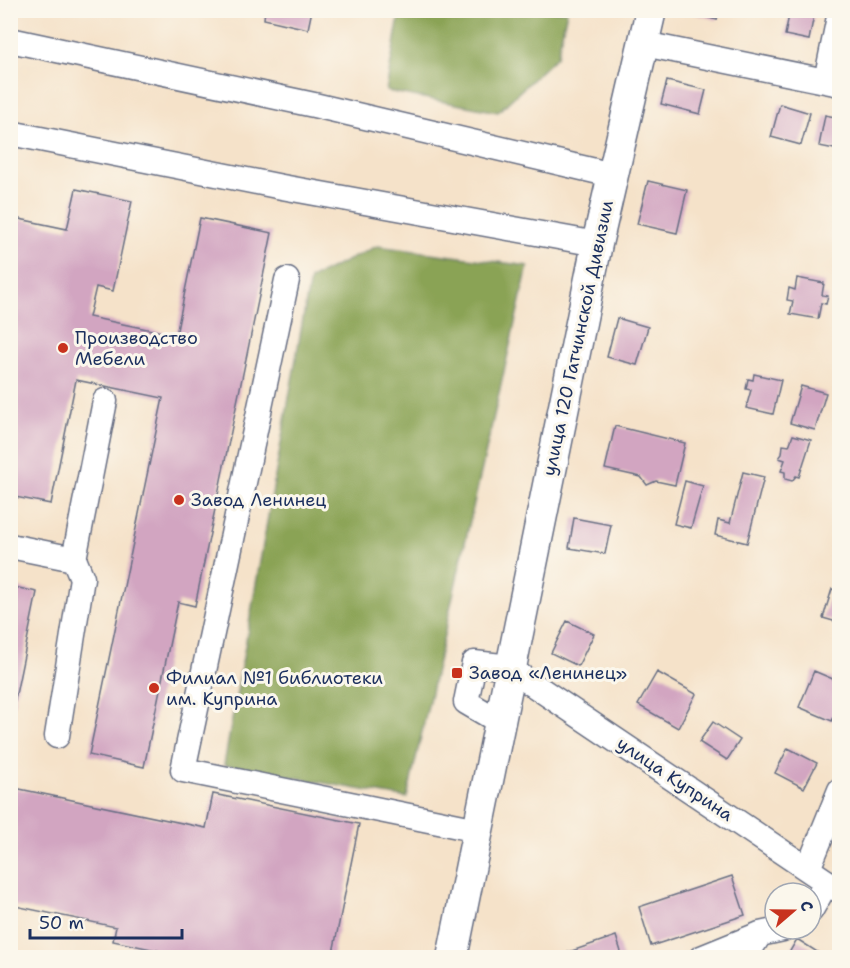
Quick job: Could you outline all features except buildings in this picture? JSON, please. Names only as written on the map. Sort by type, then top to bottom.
[{"type":"main road","name":"улица 120 Гатчинской Дивизии","points":[[452,957],[597,244],[651,10]]},
{"type":"street","points":[[644,44],[833,82],[840,12]]},
{"type":"street","points":[[10,40],[314,105],[612,175]]},
{"type":"street","points":[[10,133],[282,187],[597,244]]},
{"type":"street","points":[[287,280],[183,770],[478,830]]},
{"type":"street","points":[[57,736],[82,578],[74,559],[105,401]]},
{"type":"street","points":[[10,546],[74,559]]},
{"type":"street","name":"улица Куприна","points":[[511,668],[825,881]]},
{"type":"street","points":[[825,881],[840,790]]},
{"type":"street","points":[[701,957],[763,935]]},
{"type":"street","points":[[745,957],[763,940]]},
{"type":"green space","points":[[400,10],[567,11],[557,56],[498,112],[386,91]]},
{"type":"green space","points":[[377,246],[528,266],[407,798],[224,765],[310,279]]},
{"type":"place","name":"Производство Мебели","points":[[63,348]]},
{"type":"place","name":"Завод Ленинец","points":[[179,500]]},
{"type":"place","name":"Завод «Ленинец»","points":[[457,673]]},
{"type":"place","name":"Филиал №1 библиотеки им. Куприна","points":[[154,688]]}]
